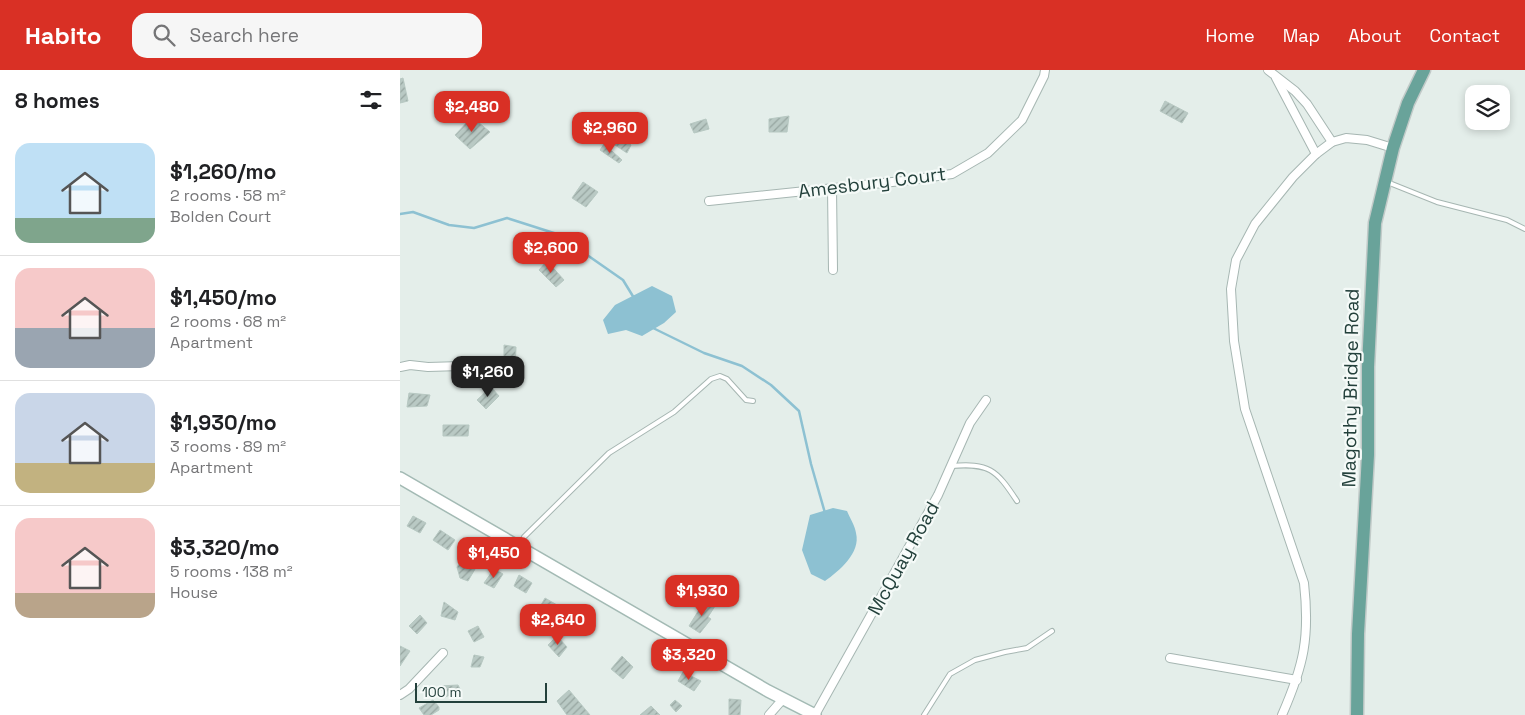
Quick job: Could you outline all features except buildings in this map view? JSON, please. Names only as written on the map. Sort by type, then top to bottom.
[{"type":"main road","name":"Magothy Bridge Road","points":[[1357,715],[1358,634],[1368,456],[1368,367],[1375,223],[1393,148],[1408,103],[1424,70]]},
{"type":"main road","points":[[400,478],[783,699],[815,715]]},
{"type":"street","name":"Amesbury Court","points":[[709,200],[902,181],[952,174],[988,153],[1022,120],[1044,76],[1045,70]]},
{"type":"street","points":[[1268,70],[1295,91],[1307,104],[1332,142]]},
{"type":"street","points":[[1275,76],[1316,154]]},
{"type":"street","points":[[1282,715],[1297,680],[1306,643],[1307,608],[1304,583],[1245,410],[1234,341],[1232,289],[1236,260],[1255,224],[1293,177],[1316,154],[1332,142],[1346,138],[1367,140],[1393,148]]},
{"type":"street","points":[[832,188],[832,270]]},
{"type":"street","points":[[400,366],[461,366]]},
{"type":"street","name":"McQuay Road","points":[[815,715],[938,495],[970,423],[986,400]]},
{"type":"street","points":[[400,695],[409,689],[444,653]]},
{"type":"street","points":[[1170,658],[1297,680]]},
{"type":"street","points":[[769,715],[783,699]]},
{"type":"lane","points":[[1385,182],[1437,202],[1507,220],[1525,229]]},
{"type":"lane","points":[[519,547],[524,537],[609,453],[674,412],[711,378],[720,376],[727,379],[746,400],[753,401]]},
{"type":"lane","points":[[951,466],[982,466],[995,472],[1017,501]]},
{"type":"lane","points":[[924,715],[950,674],[976,660],[1027,648],[1052,631]]},
{"type":"water","points":[[652,286],[672,296],[676,312],[664,323],[642,336],[626,330],[608,334],[603,320],[615,305]]},
{"type":"water","points":[[833,508],[847,511],[855,528],[857,540],[848,561],[825,581],[811,574],[802,550],[810,515]]},
{"type":"waterway","points":[[400,214],[413,212],[449,225],[474,228],[507,218],[557,234],[623,280],[634,298]]},
{"type":"waterway","points":[[653,328],[704,353],[742,366],[771,385],[799,411],[825,513]]}]
